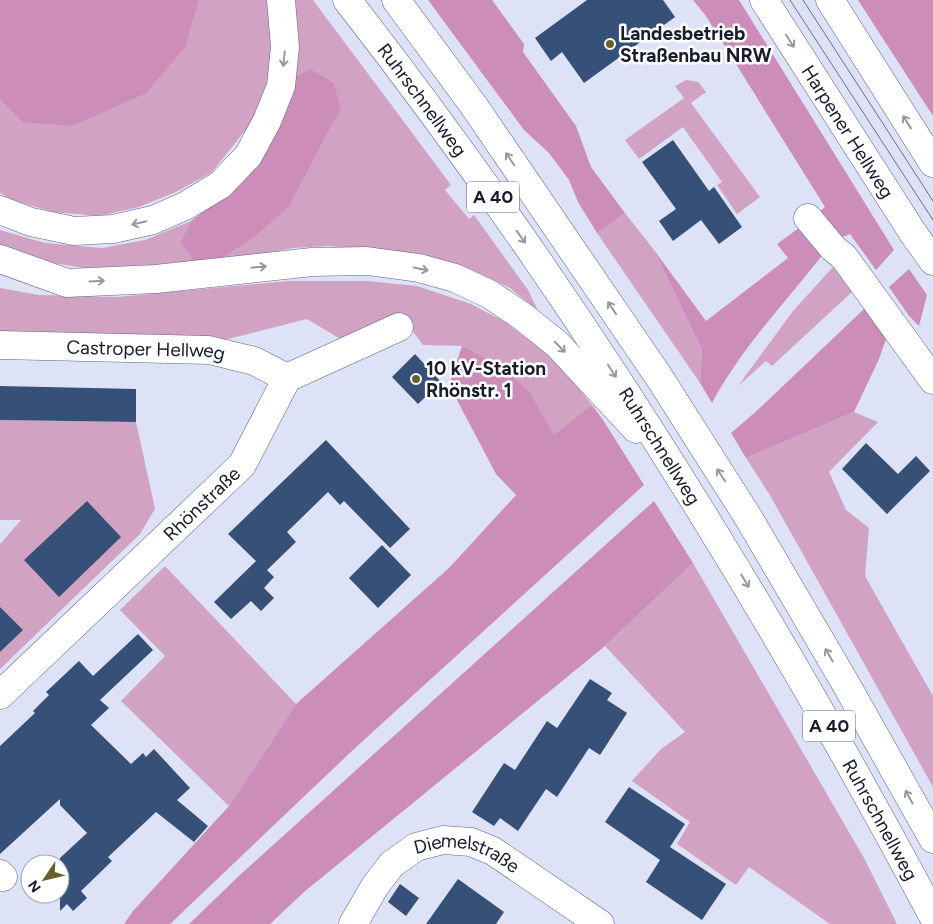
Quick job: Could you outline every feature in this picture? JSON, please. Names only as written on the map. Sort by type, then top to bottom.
[{"type":"main road","points":[[0,210],[32,222],[74,231],[114,229],[153,220],[185,206],[220,184],[248,156],[267,121],[280,86],[285,47],[281,0]]},
{"type":"main road","name":"Ruhrschnellweg","points":[[347,0],[465,157],[542,266],[624,404],[670,461],[720,539],[820,709],[933,916]]},
{"type":"main road","name":"Ruhrschnellweg","points":[[396,0],[474,106],[659,377],[748,516],[852,694],[933,839]]},
{"type":"main road","name":"Harpener Hellweg","points":[[764,0],[932,260]]},
{"type":"main road","points":[[830,0],[933,163]]},
{"type":"main road","points":[[808,218],[833,248],[844,257],[933,380]]},
{"type":"main road","points":[[0,259],[67,283]]},
{"type":"main road","points":[[0,275],[67,283],[156,279],[312,262],[366,261],[419,268],[455,278],[489,294],[522,316],[557,344],[624,404]]},
{"type":"main road","points":[[287,378],[400,327]]},
{"type":"main road","name":"Castroper Hellweg","points":[[0,345],[209,350],[254,360],[287,378]]},
{"type":"main road","name":"Rhönstraße","points":[[0,695],[242,465],[287,378]]},
{"type":"main road","name":"Diemelstraße","points":[[353,924],[375,886],[392,864],[416,847],[443,840],[471,842],[493,851],[600,924]]},
{"type":"shaded area","points":[[0,0],[199,0],[186,46],[146,93],[72,126],[22,122],[0,100]]},
{"type":"shaded area","points":[[199,0],[269,0],[274,45],[269,86],[256,117],[212,172],[176,192],[139,207],[99,216],[53,212],[12,200],[0,193],[0,100],[22,122],[186,46]]},
{"type":"shaded area","points":[[290,0],[313,0],[451,185],[445,190],[469,219],[474,215],[528,290],[538,311],[510,288],[474,271],[424,256],[329,246],[293,248],[215,263],[252,239],[325,137],[341,111],[294,78]]},
{"type":"shaded area","points":[[428,0],[492,0],[524,44],[523,52],[576,126],[591,167],[625,213],[597,233],[578,202],[569,180],[549,153],[524,130]]},
{"type":"shaded area","points":[[693,0],[739,0],[894,250],[876,270],[850,234],[836,240],[818,213],[825,207],[706,16]]},
{"type":"shaded area","points":[[858,0],[933,0],[933,116]]},
{"type":"shaded area","points":[[310,69],[334,83],[341,111],[325,137],[289,206],[252,239],[215,263],[196,264],[180,242],[191,221],[226,195],[294,78]]},
{"type":"shaded area","points":[[686,80],[698,82],[706,92],[691,103],[760,197],[737,214],[717,185],[722,182],[683,127],[639,159],[625,140],[684,98],[675,86]]},
{"type":"shaded area","points":[[625,213],[654,250],[702,350],[700,383],[597,233]]},
{"type":"shaded area","points":[[191,221],[180,242],[196,264],[90,269],[29,259],[0,247],[0,230],[45,243],[102,248],[145,240]]},
{"type":"shaded area","points":[[803,225],[824,253],[750,344],[712,403],[700,383],[702,350],[654,250],[706,321],[788,258],[777,244]]},
{"type":"shaded area","points":[[833,267],[852,292],[772,366],[766,361],[738,386],[793,311]]},
{"type":"shaded area","points":[[909,269],[927,295],[919,326],[909,316],[889,287]]},
{"type":"shaded area","points":[[288,281],[368,281],[417,286],[471,304],[505,322],[550,356],[592,405],[554,436],[530,392],[462,346],[423,345],[402,317],[352,346],[307,319],[224,340],[0,336],[0,288],[39,295],[117,297]]},
{"type":"shaded area","points":[[864,309],[886,339],[879,359],[854,412],[746,458],[731,433]]},
{"type":"shaded area","points":[[462,346],[503,368],[530,392],[554,435],[592,405],[644,485],[354,749],[170,924],[124,924],[133,911],[229,806],[296,704],[449,568],[516,495],[496,474],[449,385]]},
{"type":"shaded area","points":[[854,412],[878,422],[829,472],[846,510],[869,528],[865,576],[933,696],[933,787],[771,497],[746,458]]},
{"type":"shaded area","points":[[0,420],[136,422],[155,509],[140,534],[0,669],[0,544],[21,520],[0,520]]},
{"type":"shaded area","points":[[654,501],[693,563],[605,646],[304,892],[270,924],[189,924],[241,874]]},
{"type":"shaded area","points":[[693,563],[864,858],[897,924],[830,924],[749,867],[736,885],[677,844],[690,822],[632,781],[661,749],[685,732],[605,646]]},
{"type":"shaded area","points":[[165,566],[296,704],[229,806],[121,701],[165,656],[120,610]]},
{"type":"building","name":"Landesbetrieb Straßenbau NRW","points":[[587,0],[663,0],[675,17],[584,83],[562,52],[551,61],[535,38]]},
{"type":"building","points":[[673,140],[709,191],[714,187],[742,227],[719,244],[701,220],[673,241],[659,221],[676,209],[642,162]]},
{"type":"building","name":"10 kV-Station Rhönstr. 1","points":[[415,354],[441,382],[418,404],[392,377]]},
{"type":"building","points":[[0,386],[136,389],[136,422],[0,420]]},
{"type":"building","points":[[326,440],[410,529],[390,548],[344,501],[340,505],[328,492],[287,532],[296,542],[267,570],[274,577],[264,588],[274,598],[261,611],[251,601],[231,619],[214,602],[256,561],[228,534]]},
{"type":"building","points":[[866,443],[898,474],[916,456],[930,471],[887,514],[842,469]]},
{"type":"building","points":[[87,501],[121,537],[59,597],[24,560]]},
{"type":"building","points":[[382,545],[411,575],[378,608],[349,578]]},
{"type":"building","points":[[0,607],[23,630],[0,652]]},
{"type":"building","points":[[138,634],[153,650],[100,700],[109,708],[91,725],[131,764],[143,753],[146,757],[154,749],[190,788],[177,800],[208,826],[194,842],[156,812],[108,857],[112,861],[81,891],[87,898],[73,911],[67,904],[70,904],[70,854],[64,854],[87,833],[60,805],[60,799],[0,854],[0,746],[35,713],[33,711],[49,695],[46,692],[79,661],[93,676]]},
{"type":"building","points":[[590,679],[612,693],[607,700],[627,713],[600,755],[589,748],[557,797],[546,789],[518,831],[500,818],[494,826],[472,812],[504,763],[515,770],[547,721],[557,728]]},
{"type":"building","points":[[629,787],[685,824],[670,847],[726,884],[702,920],[646,882],[660,860],[605,822]]},
{"type":"building","points":[[458,879],[504,912],[496,924],[426,924]]},
{"type":"building","points":[[400,884],[419,898],[406,916],[388,902]]},
{"type":"building","points":[[60,904],[67,904],[60,911]]},
{"type":"tram line","points":[[790,0],[933,220]]},
{"type":"tram line","points":[[803,0],[933,201]]},
{"type":"place","name":"Landesbetrieb Straßenbau NRW","points":[[610,44]]},
{"type":"place","name":"10 kV-Station Rhönstr. 1","points":[[416,379]]}]
